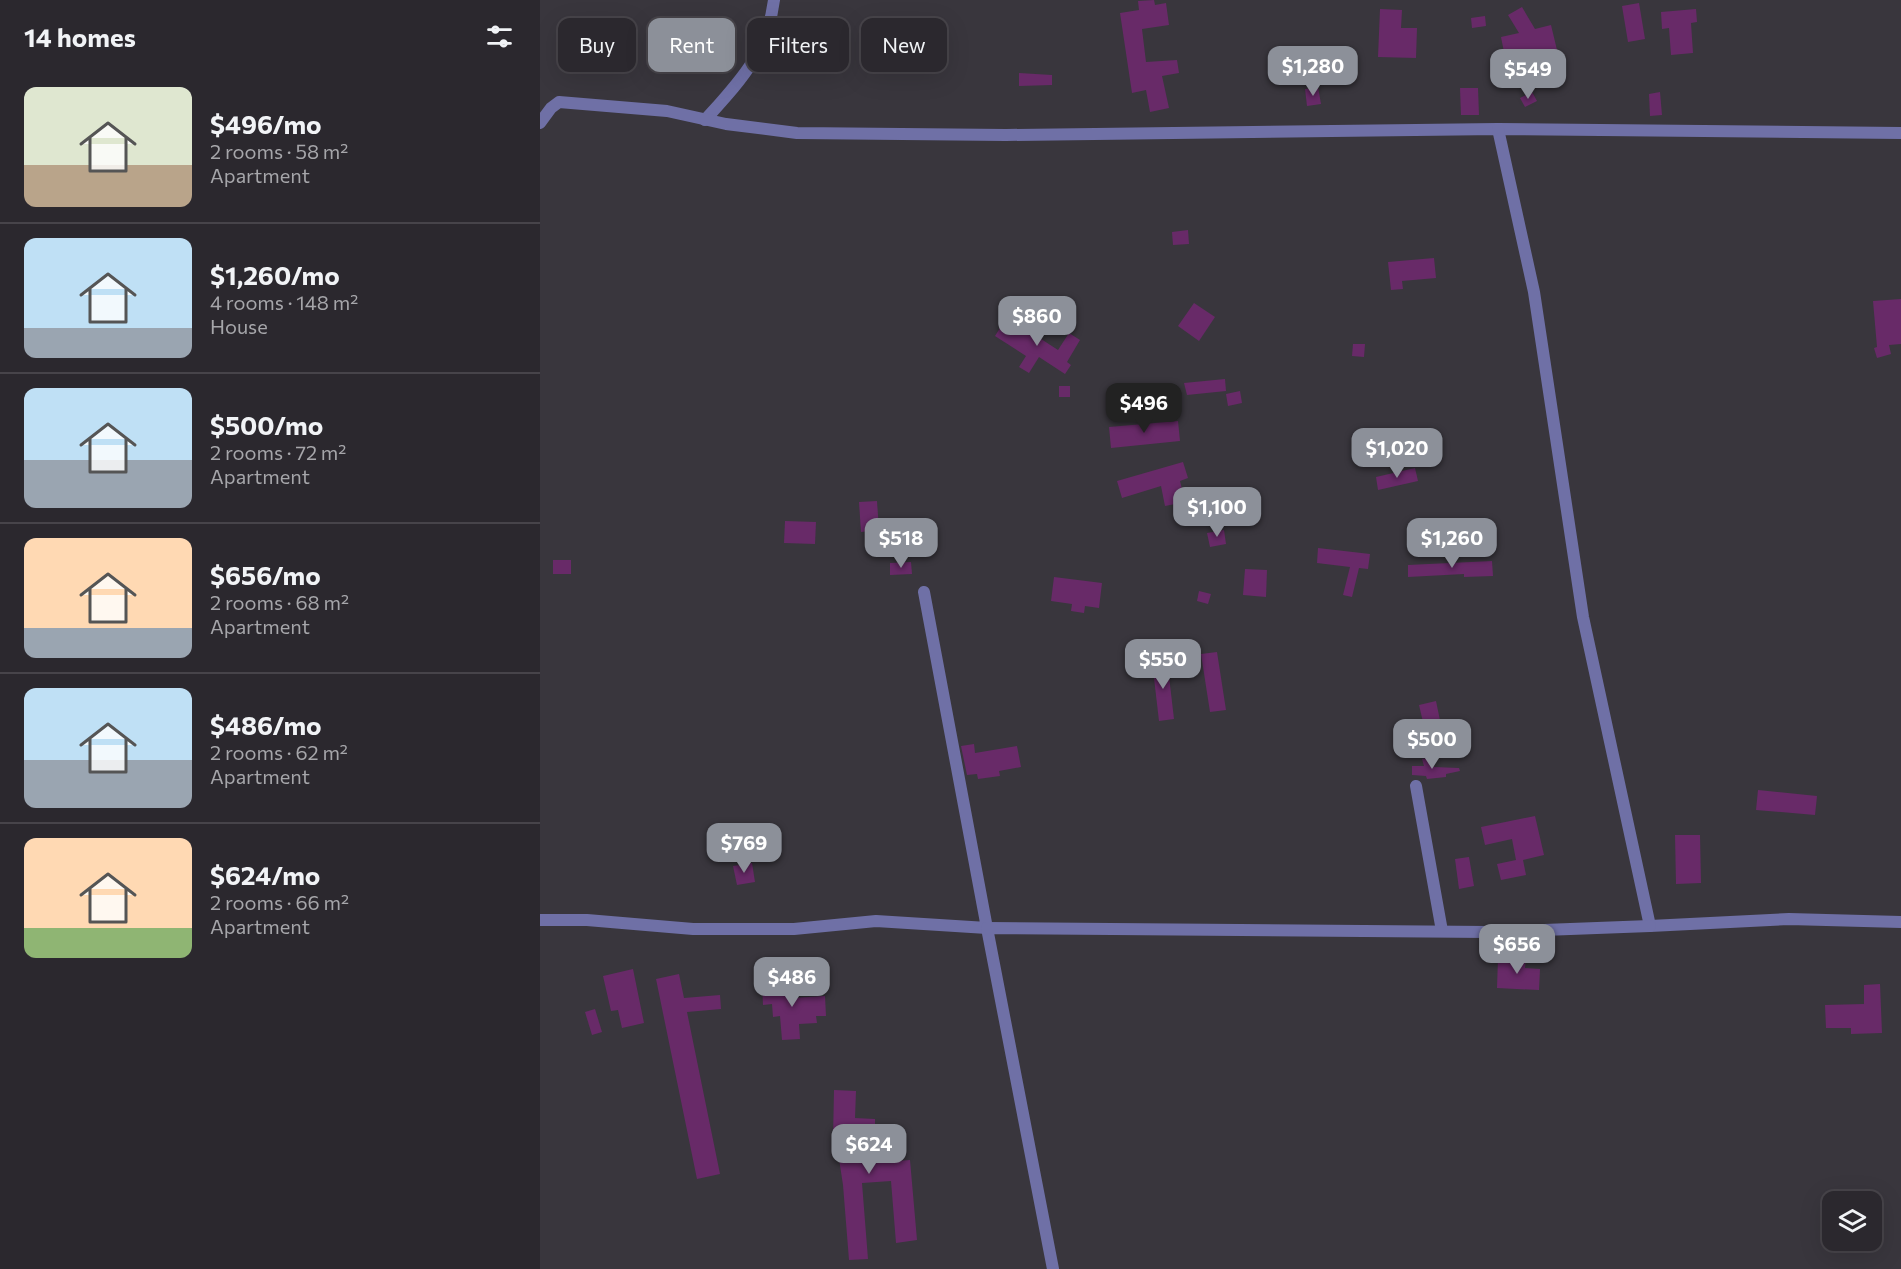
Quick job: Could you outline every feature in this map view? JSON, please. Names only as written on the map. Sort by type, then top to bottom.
[{"type":"street","points":[[705,120],[755,62],[771,21],[774,0]]},
{"type":"street","points":[[540,123],[551,108],[559,102],[666,111],[705,120],[797,134],[1006,135],[1498,129],[1901,133]]},
{"type":"street","points":[[1498,129],[1534,292],[1583,616],[1650,926]]},
{"type":"street","points":[[924,592],[1053,1269]]},
{"type":"street","points":[[1416,786],[1442,931]]},
{"type":"street","points":[[540,920],[587,920],[693,929],[794,929],[876,921],[987,928],[1442,931],[1650,926],[1789,919],[1901,922]]},
{"type":"building","points":[[1154,0],[1155,5],[1166,3],[1169,25],[1142,29],[1146,62],[1177,60],[1179,73],[1162,76],[1169,108],[1150,112],[1146,90],[1132,93],[1120,13],[1139,10],[1138,1]]},
{"type":"building","points":[[1639,3],[1645,39],[1628,42],[1622,6]]},
{"type":"building","points":[[1522,7],[1535,29],[1551,25],[1557,50],[1526,58],[1525,52],[1505,57],[1501,37],[1519,33],[1508,15]]},
{"type":"building","points":[[1380,9],[1402,10],[1401,28],[1417,28],[1416,58],[1378,57]]},
{"type":"building","points":[[1696,9],[1697,22],[1691,23],[1693,53],[1671,55],[1669,28],[1662,29],[1661,12]]},
{"type":"building","points":[[1485,16],[1486,26],[1472,28],[1471,18]]},
{"type":"building","points":[[1019,73],[1052,75],[1052,85],[1019,86]]},
{"type":"building","points":[[1318,87],[1321,104],[1307,106],[1305,89]]},
{"type":"building","points":[[1460,88],[1478,88],[1479,115],[1461,115]]},
{"type":"building","points":[[1532,92],[1537,101],[1525,107],[1520,98]]},
{"type":"building","points":[[1660,92],[1662,115],[1650,116],[1649,94]]},
{"type":"building","points":[[1188,230],[1189,244],[1173,245],[1172,232]]},
{"type":"building","points":[[1434,258],[1436,278],[1402,281],[1403,289],[1391,290],[1388,262]]},
{"type":"building","points":[[1901,299],[1901,344],[1889,345],[1891,354],[1877,358],[1874,348],[1877,347],[1873,301]]},
{"type":"building","points":[[1194,303],[1215,317],[1199,341],[1178,326]]},
{"type":"building","points":[[1007,317],[1058,350],[1069,333],[1080,340],[1067,362],[1071,365],[1065,374],[1039,357],[1029,373],[1019,367],[1026,356],[995,336]]},
{"type":"building","points":[[1353,344],[1365,344],[1364,357],[1352,356]]},
{"type":"building","points":[[1225,379],[1226,391],[1187,395],[1184,383]]},
{"type":"building","points":[[1059,386],[1070,386],[1070,397],[1059,397]]},
{"type":"building","points":[[1240,391],[1242,403],[1228,406],[1226,394]]},
{"type":"building","points":[[1178,421],[1180,441],[1111,448],[1109,427]]},
{"type":"building","points":[[1183,462],[1188,478],[1180,481],[1185,502],[1165,506],[1161,486],[1122,498],[1117,481]]},
{"type":"building","points":[[1415,468],[1418,481],[1378,490],[1376,477]]},
{"type":"building","points":[[877,501],[879,530],[861,532],[859,502]]},
{"type":"building","points":[[785,521],[816,522],[815,544],[784,543]]},
{"type":"building","points":[[1224,530],[1226,544],[1210,547],[1207,533]]},
{"type":"building","points":[[1318,548],[1370,554],[1368,569],[1359,568],[1352,597],[1343,595],[1350,567],[1317,563]]},
{"type":"building","points":[[553,560],[571,560],[571,574],[553,574]]},
{"type":"building","points":[[1492,561],[1493,576],[1464,577],[1464,574],[1408,577],[1408,565]]},
{"type":"building","points":[[911,562],[912,574],[890,575],[890,563]]},
{"type":"building","points":[[1245,569],[1267,570],[1266,597],[1243,595]]},
{"type":"building","points":[[1054,577],[1102,583],[1099,608],[1085,606],[1084,613],[1071,611],[1072,604],[1051,601]]},
{"type":"building","points":[[1199,591],[1211,594],[1208,604],[1197,601]]},
{"type":"building","points":[[1217,652],[1226,710],[1210,712],[1201,654]]},
{"type":"building","points":[[1167,659],[1174,719],[1159,721],[1152,661]]},
{"type":"building","points":[[1436,701],[1443,735],[1427,739],[1419,705]]},
{"type":"building","points":[[974,744],[975,753],[1017,746],[1021,767],[999,771],[1000,776],[978,779],[977,774],[967,775],[961,746]]},
{"type":"building","points":[[1432,757],[1434,767],[1459,768],[1460,771],[1446,774],[1446,777],[1427,779],[1426,776],[1412,775],[1412,766],[1424,766],[1422,759]]},
{"type":"building","points":[[1758,790],[1817,796],[1815,815],[1756,810]]},
{"type":"building","points":[[1535,816],[1544,855],[1523,860],[1526,875],[1501,880],[1497,864],[1516,860],[1512,839],[1485,845],[1481,827]]},
{"type":"building","points":[[1675,835],[1700,835],[1701,883],[1676,884]]},
{"type":"building","points":[[1469,857],[1474,886],[1459,889],[1455,859]]},
{"type":"building","points":[[752,863],[755,882],[737,885],[733,866]]},
{"type":"building","points":[[1498,958],[1526,959],[1525,968],[1540,969],[1539,990],[1497,988]]},
{"type":"building","points":[[633,969],[644,1023],[622,1028],[618,1010],[611,1011],[603,976]]},
{"type":"building","points":[[679,974],[684,998],[720,995],[721,1009],[687,1012],[720,1174],[697,1179],[656,979]]},
{"type":"building","points":[[791,982],[792,998],[825,996],[826,1016],[816,1016],[817,1023],[799,1024],[800,1039],[782,1040],[780,1016],[773,1017],[772,1004],[763,1005],[762,984]]},
{"type":"building","points":[[1880,984],[1882,1033],[1851,1034],[1851,1028],[1826,1028],[1825,1005],[1864,1004],[1864,985]]},
{"type":"building","points":[[595,1009],[602,1032],[592,1035],[585,1012]]},
{"type":"building","points":[[834,1090],[856,1091],[855,1118],[875,1119],[875,1144],[881,1144],[883,1162],[910,1160],[917,1240],[896,1243],[891,1181],[862,1183],[868,1259],[849,1260],[843,1185],[836,1139],[833,1139]]}]
